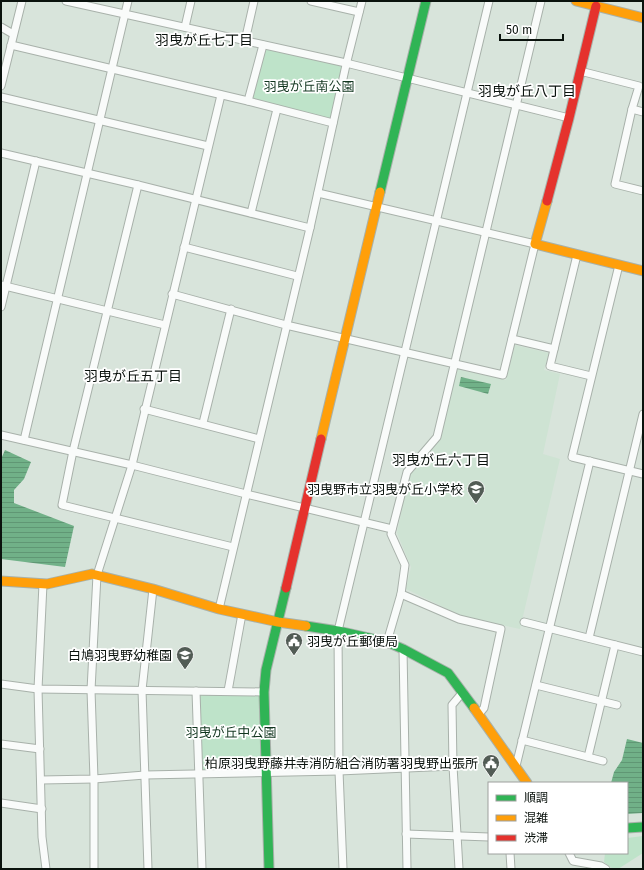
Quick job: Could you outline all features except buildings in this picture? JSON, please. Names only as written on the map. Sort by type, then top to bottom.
[{"type":"street","points":[[1,86],[22,1]]},
{"type":"street","points":[[66,1],[346,63],[568,118]]},
{"type":"street","points":[[24,440],[128,1]]},
{"type":"street","points":[[185,27],[191,1]]},
{"type":"street","points":[[245,41],[254,1]]},
{"type":"street","points":[[311,1],[359,12]]},
{"type":"street","points":[[219,609],[310,228],[346,63],[362,1]]},
{"type":"street","points":[[269,869],[264,692],[266,670],[426,1]]},
{"type":"street","points":[[343,869],[339,770],[338,631],[489,1]]},
{"type":"street","points":[[387,642],[401,594],[405,565],[391,534],[392,529],[407,472],[437,437],[541,1]]},
{"type":"street","points":[[576,1],[643,18]]},
{"type":"street","points":[[172,294],[286,325],[405,351],[503,375],[596,6]]},
{"type":"street","points":[[1,27],[13,34]]},
{"type":"street","points":[[11,45],[248,101],[333,123]]},
{"type":"street","points":[[248,101],[263,45]]},
{"type":"street","points":[[580,71],[639,86],[632,109],[615,184],[643,191]]},
{"type":"street","points":[[94,869],[94,779],[91,690],[97,575],[132,465],[144,409],[221,95]]},
{"type":"street","points":[[1,98],[208,146]]},
{"type":"street","points":[[252,213],[277,109]]},
{"type":"street","points":[[632,109],[643,112]]},
{"type":"street","points":[[1,154],[138,185],[310,228]]},
{"type":"street","points":[[1,307],[4,286],[36,161]]},
{"type":"street","points":[[138,185],[73,451],[62,505],[233,547]]},
{"type":"street","points":[[318,193],[436,220],[643,271]]},
{"type":"street","points":[[184,247],[298,276]]},
{"type":"street","points":[[577,255],[550,366],[591,376]]},
{"type":"street","points":[[619,265],[572,457],[643,474]]},
{"type":"street","points":[[4,286],[165,325]]},
{"type":"street","points":[[202,423],[230,310]]},
{"type":"street","points":[[512,339],[554,349]]},
{"type":"street","points":[[144,409],[259,439]]},
{"type":"street","points":[[589,638],[643,414]]},
{"type":"street","points":[[1,435],[132,465],[392,529]]},
{"type":"street","points":[[516,766],[590,461]]},
{"type":"street","points":[[1,582],[43,584],[92,574],[153,588],[219,609],[278,622],[338,631],[387,642],[448,673],[479,714],[526,782]]},
{"type":"street","points":[[43,584],[38,689],[42,837],[46,869]]},
{"type":"street","points":[[148,869],[142,690],[153,588]]},
{"type":"street","points":[[401,594],[459,618],[501,630],[484,708],[479,714]]},
{"type":"street","points":[[228,691],[242,614]]},
{"type":"street","points":[[524,622],[643,652]]},
{"type":"street","points":[[588,756],[615,645]]},
{"type":"street","points":[[403,649],[407,869]]},
{"type":"street","points":[[1,684],[38,689],[264,692]]},
{"type":"street","points":[[536,685],[617,705]]},
{"type":"street","points":[[196,691],[202,869]]},
{"type":"street","points":[[458,869],[452,766],[452,706],[463,692]]},
{"type":"street","points":[[522,740],[603,761]]},
{"type":"street","points":[[1,744],[40,749]]},
{"type":"street","points":[[41,780],[94,779],[145,775],[452,766]]},
{"type":"street","points":[[1,803],[42,809]]},
{"type":"street","points":[[628,828],[643,827]]},
{"type":"street","points":[[406,834],[488,837]]},
{"type":"street","points":[[510,854],[511,869]]},
{"type":"street","points":[[570,854],[573,861],[601,866],[606,869]]},
{"type":"shaded area","name":"羽曳野市立羽曳が丘小学校","points":[[515,345],[549,353],[544,370],[560,374],[543,454],[560,459],[520,629],[464,617],[406,589],[411,567],[397,533],[409,474],[440,440],[457,369],[506,380]]},
{"type":"shaded area","points":[[461,377],[491,384],[488,394],[459,386]]},
{"type":"shaded area","points":[[5,450],[31,462],[24,479],[14,490],[14,503],[74,526],[65,567],[1,559],[1,459]]},
{"type":"shaded area","points":[[627,739],[643,743],[643,813],[628,814],[628,782],[611,782],[614,772],[622,760]]},
{"type":"green space","name":"羽曳が丘南公園","points":[[264,47],[346,65],[333,123],[250,100]]},
{"type":"green space","name":"羽曳が丘中公園","points":[[199,695],[260,695],[263,769],[202,771]]},
{"type":"green space","points":[[643,836],[643,853],[618,869],[613,869],[604,862],[605,854],[628,854],[628,838]]},
{"type":"traffic: fast","points":[[380,192],[426,1]]},
{"type":"traffic: fast","points":[[269,869],[264,692],[266,670],[286,588]]},
{"type":"traffic: fast","points":[[306,626],[338,631],[387,642],[403,649],[448,673],[474,708]]},
{"type":"traffic: fast","points":[[628,828],[643,827]]},
{"type":"traffic: slow","points":[[576,1],[643,18]]},
{"type":"traffic: slow","points":[[321,439],[380,192]]},
{"type":"traffic: slow","points":[[547,201],[535,244],[643,271]]},
{"type":"traffic: slow","points":[[1,581],[47,584],[92,574],[153,589],[219,609],[278,622],[306,626]]},
{"type":"traffic: slow","points":[[474,708],[526,782]]},
{"type":"traffic: jam","points":[[547,201],[596,6]]},
{"type":"traffic: jam","points":[[286,588],[321,439]]},
{"type":"place","name":"羽曳野市立羽曳が丘小学校","points":[[476,504]]},
{"type":"place","name":"羽曳が丘郵便局","points":[[294,656]]},
{"type":"place","name":"白鳩羽曳野幼稚園","points":[[185,670]]},
{"type":"place","name":"柏原羽曳野藤井寺消防組合消防署羽曳野出張所","points":[[491,778]]},
{"type":"district","name":"羽曳が丘七丁目","points":[[204,40]]},
{"type":"district","name":"羽曳が丘八丁目","points":[[527,91]]},
{"type":"district","name":"羽曳が丘五丁目","points":[[133,376]]},
{"type":"district","name":"羽曳が丘六丁目","points":[[441,460]]}]
